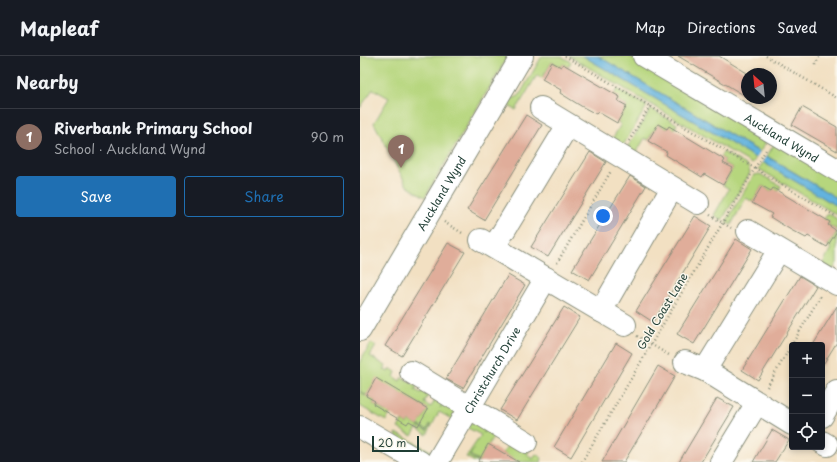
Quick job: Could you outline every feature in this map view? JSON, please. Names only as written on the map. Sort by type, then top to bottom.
[{"type":"street","name":"Auckland Wynd","points":[[360,330],[522,56]]},
{"type":"street","name":"Auckland Wynd","points":[[644,56],[837,170]]},
{"type":"street","points":[[541,108],[698,203]]},
{"type":"street","points":[[568,125],[487,244],[626,325]]},
{"type":"street","points":[[601,311],[672,188]]},
{"type":"street","points":[[748,231],[833,282]]},
{"type":"street","points":[[779,250],[695,366],[789,422]]},
{"type":"street","name":"Christchurch Drive","points":[[437,462],[547,279]]},
{"type":"street","points":[[410,372],[526,442]]},
{"type":"street","points":[[823,414],[837,391]]},
{"type":"street","points":[[722,462],[757,403]]},
{"type":"street","points":[[360,427],[420,462]]},
{"type":"path","points":[[565,56],[837,217]]},
{"type":"path","points":[[766,56],[837,98]]},
{"type":"path","points":[[815,65],[820,56]]},
{"type":"path","points":[[547,279],[650,106]]},
{"type":"path","name":"Gold Coast Lane","points":[[582,462],[756,168]]},
{"type":"path","points":[[698,203],[695,206],[745,236],[748,231]]},
{"type":"path","points":[[429,213],[471,239],[487,244]]},
{"type":"path","points":[[757,403],[833,282]]},
{"type":"path","points":[[626,325],[632,333],[651,345],[681,362],[695,366]]},
{"type":"green space","points":[[360,56],[508,56],[425,197],[407,186],[374,123],[389,98],[373,89],[360,108]]},
{"type":"green space","points":[[542,56],[561,56],[571,62],[568,67],[563,64],[561,67],[552,62],[542,78],[537,75],[516,110],[505,104],[508,100],[519,96]]},
{"type":"green space","points":[[569,56],[583,56],[756,158],[752,164]]},
{"type":"green space","points":[[598,56],[629,56],[768,138],[760,152]]},
{"type":"green space","points":[[617,89],[647,106],[621,149],[610,143],[621,124],[617,122],[627,106],[618,101],[614,95]]},
{"type":"green space","points":[[651,109],[677,124],[674,130],[668,127],[667,129],[658,124],[648,140],[645,138],[634,156],[625,151]]},
{"type":"green space","points":[[775,143],[837,180],[837,198],[767,156]]},
{"type":"green space","points":[[723,152],[748,166],[750,173],[722,220],[714,215],[729,189],[723,185],[733,168],[723,163],[725,160],[720,157]]},
{"type":"green space","points":[[763,162],[837,206],[837,215],[759,169]]},
{"type":"green space","points":[[760,174],[781,186],[778,191],[771,191],[762,186],[753,202],[746,198],[731,225],[726,222],[754,175]]},
{"type":"green space","points":[[828,213],[837,219],[837,230],[828,225],[830,222],[824,219]]},
{"type":"green space","points":[[837,231],[837,263],[831,273],[821,267],[831,248],[828,246]]},
{"type":"green space","points":[[371,343],[376,346],[370,356],[386,366],[384,369],[388,372],[390,368],[396,372],[394,377],[400,381],[402,377],[417,386],[415,390],[421,393],[423,390],[429,393],[424,403],[431,407],[437,397],[444,402],[440,408],[445,402],[456,412],[454,420],[439,412],[427,435],[417,428],[412,436],[398,428],[402,421],[407,424],[409,421],[427,431],[431,425],[430,424],[427,430],[418,425],[428,409],[376,379],[367,395],[360,391],[360,361]]},
{"type":"green space","points":[[360,392],[375,401],[373,404],[384,411],[392,411],[386,421],[360,406]]},
{"type":"green space","points":[[471,422],[487,426],[483,433],[487,427],[496,432],[479,461],[470,455],[474,449],[469,456],[479,462],[475,462],[466,457],[481,435],[466,427]]},
{"type":"green space","points":[[396,433],[433,452],[425,454],[397,439]]},
{"type":"green space","points":[[508,444],[529,451],[527,455],[533,459],[536,454],[542,458],[542,462],[518,462],[503,453]]},
{"type":"water","points":[[583,56],[598,56],[837,198],[837,206]]},
{"type":"pier","points":[[761,150],[768,154],[762,164],[755,160]]},
{"type":"building","points":[[678,56],[719,56],[741,69],[741,93]]},
{"type":"building","points":[[552,62],[561,67],[563,64],[620,97],[618,101],[627,106],[617,123],[598,112],[596,114],[581,106],[560,93],[561,90],[542,79]]},
{"type":"building","points":[[802,107],[837,127],[837,151],[792,125]]},
{"type":"building","points":[[526,115],[542,125],[484,220],[467,210]]},
{"type":"building","points":[[658,124],[667,129],[669,126],[725,160],[723,163],[733,168],[723,185],[704,174],[702,177],[666,155],[667,152],[648,141]]},
{"type":"building","points":[[590,152],[606,162],[548,257],[531,247]]},
{"type":"building","points":[[630,176],[646,186],[589,280],[572,270]]},
{"type":"building","points":[[762,186],[771,191],[773,188],[830,222],[828,225],[837,231],[827,247],[808,236],[806,238],[791,230],[770,217],[772,214],[752,203]]},
{"type":"building","points":[[695,216],[711,226],[653,322],[636,311]]},
{"type":"building","points":[[736,239],[752,249],[694,344],[677,334]]},
{"type":"building","points":[[448,243],[465,252],[402,356],[385,346]]},
{"type":"building","points":[[508,275],[525,285],[463,388],[446,379]]},
{"type":"building","points":[[800,276],[816,286],[758,380],[742,370]]},
{"type":"building","points":[[837,306],[837,342],[825,361],[825,342],[815,342]]},
{"type":"building","points":[[564,307],[580,317],[517,420],[500,410]]},
{"type":"building","points":[[616,343],[632,353],[571,457],[554,447]]},
{"type":"building","points":[[658,366],[675,376],[661,400],[624,462],[602,462]]},
{"type":"building","points":[[376,378],[428,409],[418,426],[409,421],[407,424],[373,404],[375,401],[366,396]]},
{"type":"building","points":[[717,398],[734,407],[727,419],[701,462],[679,462]]},
{"type":"building","points":[[772,430],[789,440],[775,462],[753,462]]},
{"type":"building","points":[[488,444],[519,462],[478,462]]},
{"type":"place","name":"Riverbank Primary School","points":[[401,168]]}]
